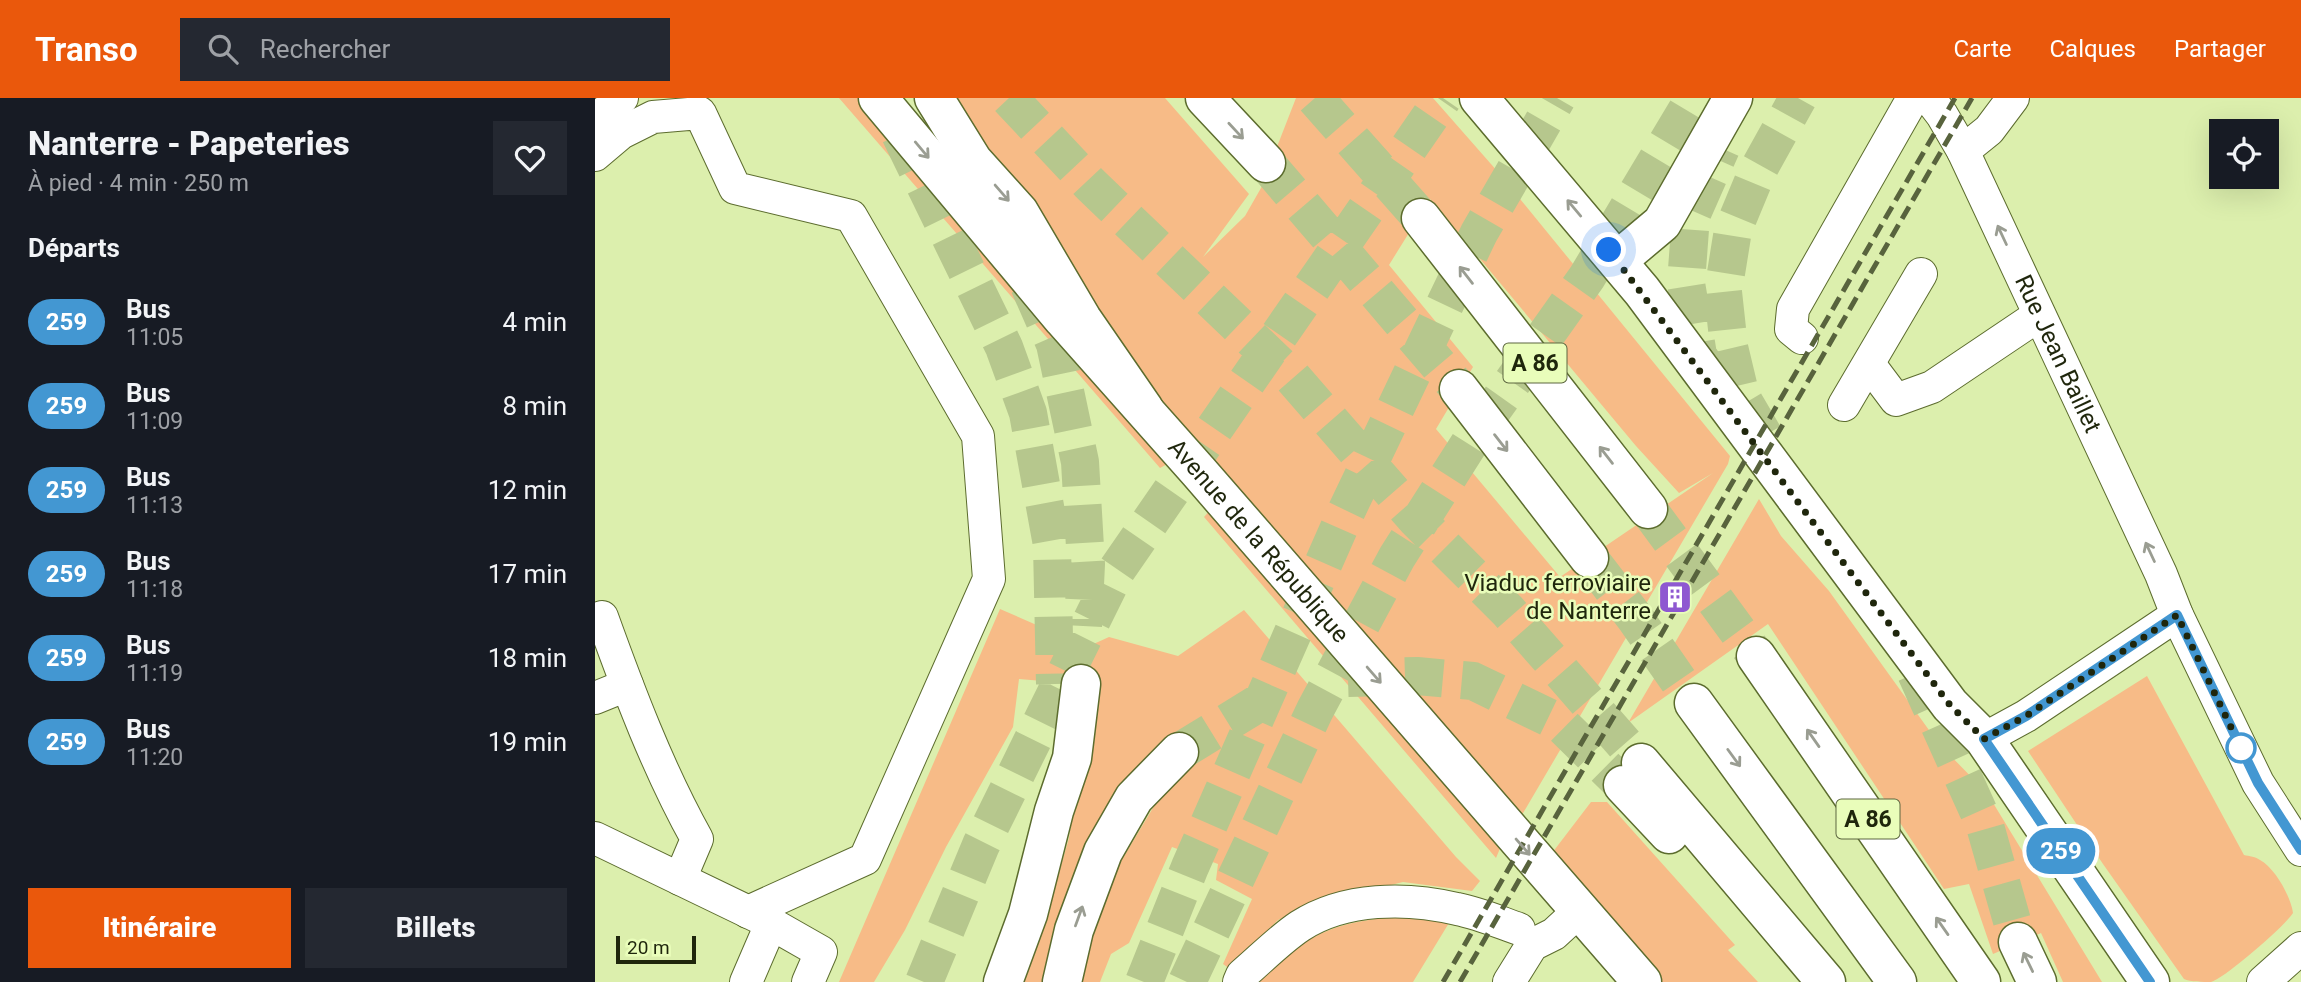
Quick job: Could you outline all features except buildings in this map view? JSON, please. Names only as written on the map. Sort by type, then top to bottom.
[{"type":"main road","name":"Avenue de la République","points":[[878,98],[1063,319],[1642,982]]},
{"type":"main road","points":[[934,98],[972,161],[1019,212],[1082,319],[1144,409]]},
{"type":"main road","points":[[1205,98],[1266,163]]},
{"type":"main road","points":[[1479,98],[1618,260],[1950,705],[1984,739],[2150,982]]},
{"type":"main road","points":[[1618,260],[1662,223],[1733,98]]},
{"type":"main road","name":"A 86","points":[[1421,218],[1648,509]]},
{"type":"main road","points":[[1459,389],[1589,558]]},
{"type":"main road","name":"A 86","points":[[1756,656],[1980,982]]},
{"type":"main road","points":[[1003,982],[1025,925],[1041,871],[1054,811],[1050,756],[1068,684]]},
{"type":"main road","name":"A 86","points":[[1694,703],[1897,982]]},
{"type":"main road","points":[[1062,982],[1074,930],[1103,852],[1134,798],[1179,752]]},
{"type":"main road","points":[[1802,982],[1632,774],[1826,982]]},
{"type":"main road","points":[[2018,942],[2038,982]]},
{"type":"street","points":[[595,120],[622,98]]},
{"type":"street","points":[[1802,338],[1791,329],[1793,309],[1913,98]]},
{"type":"street","name":"Rue Jean Baillet","points":[[1929,98],[1963,151],[2161,574],[2177,615],[2258,783],[2301,850]]},
{"type":"street","points":[[1963,151],[1989,130],[2013,98]]},
{"type":"street","points":[[595,155],[621,133],[653,117],[700,113],[735,188],[851,216],[978,436],[989,579],[865,859],[760,918],[746,982]]},
{"type":"street","points":[[1844,405],[1921,274]]},
{"type":"street","points":[[1868,364],[1896,400],[1932,387],[2039,315]]},
{"type":"street","points":[[1984,739],[2026,716],[2177,615]]},
{"type":"street","points":[[602,617],[627,685],[683,814],[697,839],[680,879]]},
{"type":"street","points":[[595,698],[627,685]]},
{"type":"street","points":[[595,838],[760,918],[821,952],[808,982]]},
{"type":"street","points":[[1239,982],[1242,975],[1301,925],[1336,909],[1374,902],[1420,902],[1459,909],[1519,929]]},
{"type":"street","points":[[1509,982],[1532,945],[1554,934],[1580,911]]},
{"type":"street","points":[[2263,982],[2301,948]]},
{"type":"shaded area","points":[[839,98],[861,98],[1171,462],[1160,468]]},
{"type":"shaded area","points":[[942,98],[1165,98],[1249,194],[1203,257],[1245,216],[1261,188],[1296,98],[1433,98],[1498,172],[1730,456],[1728,464],[1519,820],[1131,367],[1061,245]],"holes":[[[1430,199],[1636,446],[1679,493],[1713,473],[1560,577],[1436,429],[1473,367],[1389,265]]]},
{"type":"shaded area","points":[[1759,499],[1781,536],[1829,591],[1939,744],[1987,793],[2102,982],[2063,982],[2041,933],[1993,954],[1969,884],[1944,889],[1768,624],[1628,723]]},
{"type":"shaded area","points":[[1212,508],[1501,846],[1496,858],[1204,517]]},
{"type":"shaded area","points":[[1000,609],[1087,647],[1109,637],[1178,656],[1244,610],[1456,857],[1480,881],[1472,891],[1403,882],[1322,902],[1278,920],[1230,969],[1223,964],[1252,899],[1216,880],[1218,864],[1172,847],[1129,943],[1111,954],[1100,982],[1081,982],[1094,927],[1118,866],[1162,793],[1172,740],[1044,982],[1021,982],[1043,928],[1069,838],[1090,685],[1019,679],[1013,727],[946,847],[905,930],[874,982],[839,982]]},
{"type":"shaded area","points":[[2147,676],[2244,855],[2258,859],[2271,869],[2286,891],[2292,906],[2293,913],[2279,928],[2228,972],[2211,982],[2184,979],[2028,751]]},
{"type":"shaded area","points":[[1591,802],[1607,802],[1735,945],[1728,950],[1758,982],[1659,982],[1549,857]]},
{"type":"shaded area","points":[[1403,915],[1452,918],[1413,982],[1256,982],[1290,953],[1317,935],[1355,923]]},
{"type":"tunnel","points":[[1009,98],[1090,184],[1293,378],[1416,519],[1508,611],[1641,763]]},
{"type":"tunnel","points":[[1315,98],[1421,218]]},
{"type":"tunnel","points":[[924,982],[981,845],[1116,571],[1443,98]]},
{"type":"tunnel","points":[[1144,982],[1190,867],[1346,512],[1479,233],[1557,98]]},
{"type":"tunnel","points":[[1187,982],[1315,710],[1397,557],[1474,436],[1587,277],[1694,98]]},
{"type":"tunnel","points":[[1764,436],[1741,397],[1729,347],[1723,292],[1733,230],[1757,172],[1798,98]]},
{"type":"tunnel","points":[[900,134],[1004,347],[1028,413],[1052,545],[1055,684]]},
{"type":"tunnel","points":[[1711,377],[1698,355],[1686,283],[1691,216],[1721,148]]},
{"type":"tunnel","points":[[1266,163],[1459,389]]},
{"type":"tunnel","points":[[1029,285],[1055,344],[1080,462],[1086,564],[1083,626]]},
{"type":"tunnel","points":[[1648,509],[1756,656]]},
{"type":"tunnel","points":[[1589,558],[1694,703]]},
{"type":"tunnel","points":[[1916,673],[1985,826],[2018,942]]},
{"type":"tunnel","points":[[1348,678],[1417,676],[1473,681],[1560,723],[1623,785]]},
{"type":"tunnel","points":[[1179,752],[1270,696]]},
{"type":"railway","points":[[1443,982],[1955,98]]},
{"type":"railway","points":[[1460,982],[1972,98]]},
{"type":"bus line","name":"259","points":[[2150,982],[1984,739],[2026,716],[2177,615],[2258,783],[2301,850]]},
{"type":"place","name":"Viaduc ferroviaire de Nanterre","points":[[1675,597]]},
{"type":"route","points":[[1609,250],[1950,705],[1984,739],[2026,716],[2177,615],[2241,748]]}]
